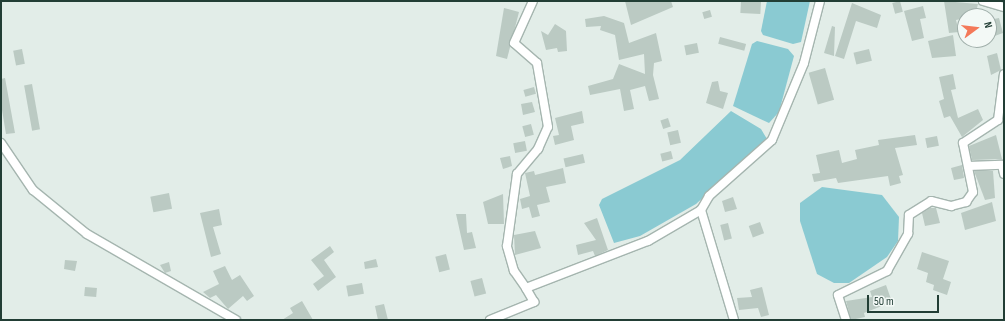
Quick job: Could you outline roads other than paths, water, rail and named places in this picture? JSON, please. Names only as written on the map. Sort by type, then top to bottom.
[{"type":"street","points":[[490,320],[534,302],[514,271],[507,246],[516,174],[538,149],[548,127],[537,63],[514,44],[533,1]]},
{"type":"street","points":[[526,288],[648,241],[701,210],[709,196],[772,140],[804,63],[820,1]]},
{"type":"street","points":[[983,1],[1002,5]]},
{"type":"street","points":[[846,320],[838,295],[887,271],[908,234],[909,214],[931,201],[951,206],[966,202],[973,192],[963,143],[998,120],[1004,74]]},
{"type":"street","points":[[1,143],[33,190],[87,234],[236,320]]},
{"type":"street","points":[[968,166],[1002,165],[1004,174]]},
{"type":"street","points":[[701,210],[734,320]]},
{"type":"water","points":[[767,1],[810,1],[801,42],[793,44],[763,35],[761,31]]},
{"type":"water","points":[[757,41],[788,49],[794,56],[779,112],[769,123],[733,106],[752,44]]},
{"type":"water","points":[[731,111],[761,129],[767,139],[696,204],[640,236],[614,243],[599,205],[602,199],[680,160]]},
{"type":"water","points":[[822,187],[882,195],[899,217],[898,241],[887,257],[849,283],[834,283],[817,274],[800,221],[800,203]]}]
